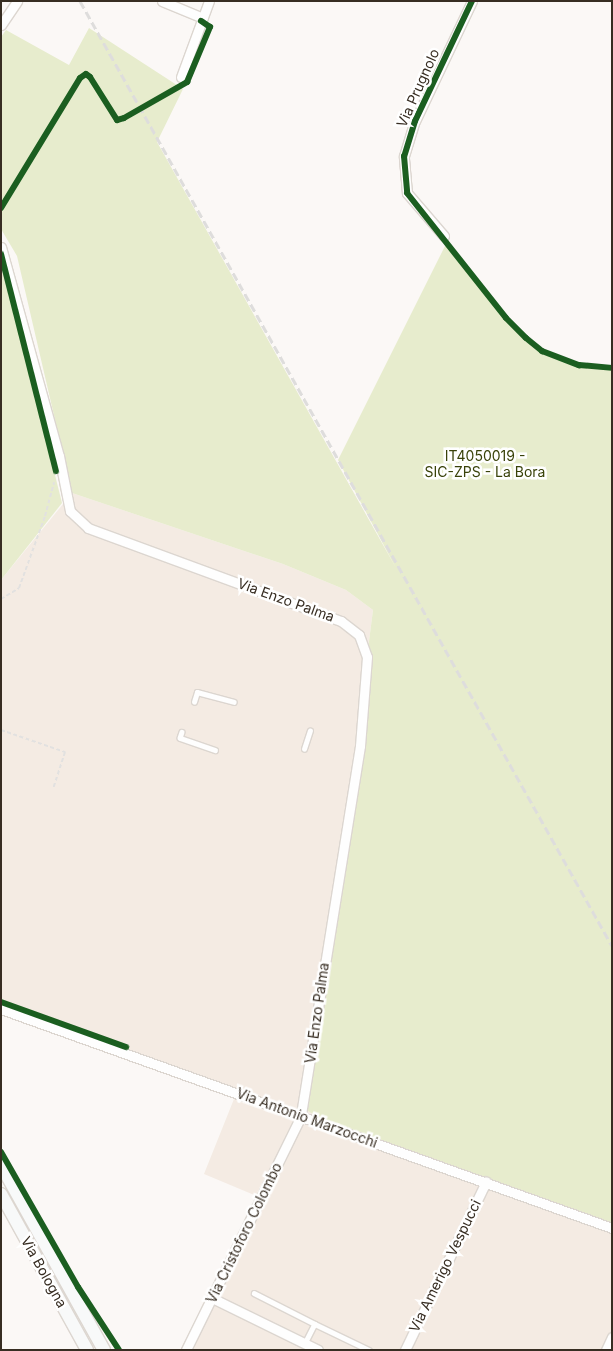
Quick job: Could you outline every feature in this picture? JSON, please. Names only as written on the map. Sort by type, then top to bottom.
[{"type":"main road","name":"Via Bologna","points":[[1,1165],[104,1350]]},
{"type":"main road","name":"Via Bologna","points":[[1,1194],[87,1350]]},
{"type":"street","points":[[1,25],[17,1]]},
{"type":"street","points":[[162,1],[203,18]]},
{"type":"street","points":[[181,77],[210,1]]},
{"type":"street","name":"Via Prugnolo","points":[[444,236],[407,193],[404,156],[415,121],[472,1]]},
{"type":"street","name":"Via Enzo Palma","points":[[1,247],[59,456],[70,511],[88,528],[341,621],[359,635],[367,657],[360,746],[301,1116]]},
{"type":"street","name":"Via Antonio Marzocchi","points":[[1,1010],[612,1228]]},
{"type":"street","name":"Via Cristoforo Colombo","points":[[186,1350],[301,1116]]},
{"type":"street","name":"Via Amerigo Vespucci","points":[[404,1350],[486,1182]]},
{"type":"street","points":[[212,1298],[318,1350]]},
{"type":"street","points":[[606,1350],[612,1337]]},
{"type":"lane","points":[[194,702],[197,692],[234,702]]},
{"type":"lane","points":[[304,749],[310,731]]},
{"type":"lane","points":[[182,732],[180,738],[216,750]]},
{"type":"lane","points":[[254,1293],[369,1350]]},
{"type":"lane","points":[[305,1344],[315,1324]]},
{"type":"path","points":[[1,598],[19,588],[45,516],[54,480]]},
{"type":"path","points":[[1,730],[65,752],[53,788]]},
{"type":"shaded area","points":[[72,493],[283,564],[346,590],[373,610],[367,657],[612,1223],[612,1350],[181,1350],[259,1197],[204,1174],[238,1089],[143,1061],[1,1007],[1,580]]},
{"type":"green space","name":"IT4050019 - SIC-ZPS - La Bora","points":[[89,28],[183,89],[157,142],[396,568],[338,460],[446,244],[523,336],[558,359],[592,366],[612,366],[612,1223],[489,1181],[316,1116],[302,1107],[344,836],[373,610],[346,590],[283,564],[72,493],[17,256],[1,229],[1,37],[6,30],[69,65]]},
{"type":"green space","points":[[1,259],[62,503],[1,580]]},
{"type":"railway","points":[[80,1],[612,946]]},
{"type":"cycle path","points":[[472,1],[415,121],[404,156],[407,193],[506,318],[526,338],[542,351],[579,365],[612,368]]},
{"type":"cycle path","points":[[1,208],[80,78],[86,74],[90,77],[117,120],[124,118],[187,82],[210,27],[201,21]]},
{"type":"cycle path","points":[[1,254],[56,471]]},
{"type":"cycle path","points":[[1,1002],[126,1047]]},
{"type":"cycle path","points":[[1,1152],[78,1287],[119,1350]]}]
